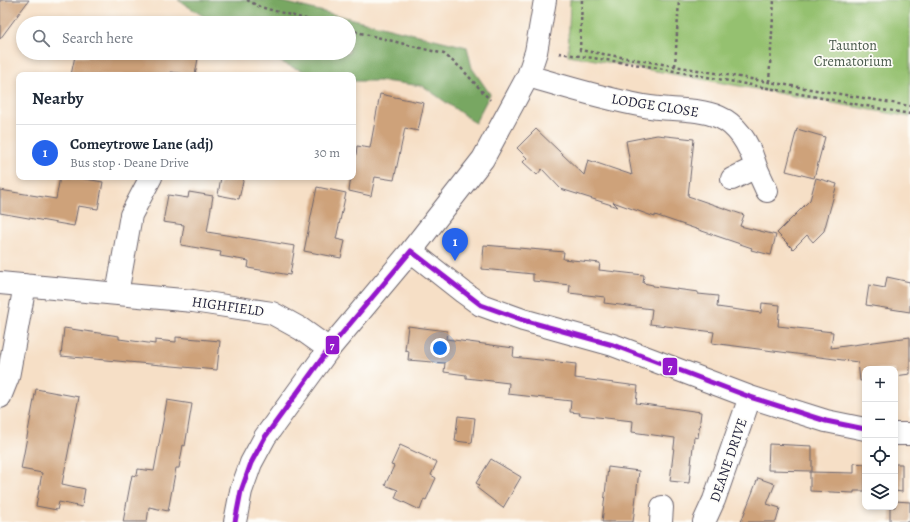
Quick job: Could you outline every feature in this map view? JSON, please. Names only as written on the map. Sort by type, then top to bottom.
[{"type":"street","points":[[235,522],[241,491],[251,463],[265,437],[329,349],[411,251],[483,159],[511,110],[528,76],[536,52],[544,0]]},
{"type":"street","name":"LODGE CLOSE","points":[[528,76],[600,96],[644,106],[702,112],[720,118],[745,139],[767,190]]},
{"type":"street","points":[[732,179],[756,167]]},
{"type":"street","points":[[117,294],[131,215],[149,180]]},
{"type":"street","points":[[411,251],[462,292],[481,305],[523,320],[613,345],[750,397],[826,422],[862,428]]},
{"type":"street","name":"HIGHFIELD","points":[[0,283],[193,301],[272,313],[301,329],[329,349]]},
{"type":"street","points":[[0,397],[8,377],[25,285]]},
{"type":"street","name":"DEANE DRIVE","points":[[704,522],[714,500],[750,397]]},
{"type":"street","points":[[898,434],[910,434]]},
{"type":"path","points":[[247,0],[260,7],[294,16]]},
{"type":"path","points":[[582,0],[580,50],[910,106]]},
{"type":"path","points":[[674,66],[679,0]]},
{"type":"path","points":[[769,82],[774,0]]},
{"type":"path","points":[[356,32],[444,54],[460,68],[491,101],[511,110]]},
{"type":"path","points":[[536,52],[569,53],[910,114]]},
{"type":"green space","points":[[178,0],[275,0],[340,16],[203,16]]},
{"type":"green space","name":"Taunton Crematorium","points":[[570,0],[910,0],[910,117],[568,55]]},
{"type":"green space","points":[[356,20],[467,47],[472,68],[490,94],[475,123],[423,86],[383,81],[356,81],[356,72],[306,72],[276,60],[356,60]]},
{"type":"building","points":[[0,0],[29,0],[16,16],[0,39]]},
{"type":"building","points":[[74,60],[198,60],[196,72],[72,72]]},
{"type":"building","points":[[380,94],[424,103],[418,131],[405,128],[394,180],[375,177],[371,196],[349,191],[351,180],[356,180],[357,146],[370,148]]},
{"type":"building","points":[[536,129],[584,175],[588,160],[632,175],[626,141],[657,135],[694,139],[688,196],[744,215],[740,226],[776,235],[771,255],[751,250],[752,248],[655,215],[655,217],[613,202],[618,207],[561,189],[542,169],[537,175],[523,162],[527,158],[517,148]]},
{"type":"building","points":[[797,129],[825,137],[814,178],[786,171]]},
{"type":"building","points":[[816,178],[837,184],[824,231],[813,242],[807,235],[793,249],[777,233],[810,200]]},
{"type":"building","points":[[59,180],[91,180],[103,182],[98,209],[78,206],[74,226],[0,213],[0,190],[56,199]]},
{"type":"building","points":[[220,180],[243,180],[239,199],[218,195]]},
{"type":"building","points":[[317,187],[346,193],[336,239],[345,241],[341,258],[304,251]]},
{"type":"building","points":[[189,192],[213,196],[207,232],[295,246],[290,275],[248,268],[249,261],[220,256],[221,252],[181,245],[184,225],[163,222],[168,195],[188,198]]},
{"type":"building","points":[[484,245],[564,252],[563,259],[600,263],[599,270],[644,275],[643,283],[653,286],[718,296],[717,307],[761,313],[762,303],[780,305],[778,326],[833,332],[831,348],[910,337],[910,374],[898,376],[898,366],[862,366],[862,381],[860,381],[858,362],[712,343],[714,332],[650,324],[652,309],[604,303],[605,297],[569,293],[570,285],[533,281],[533,274],[482,269]]},
{"type":"building","points":[[887,277],[910,282],[910,312],[866,305],[869,285],[885,288]]},
{"type":"building","points":[[408,326],[447,331],[446,339],[514,348],[513,357],[576,364],[575,378],[638,386],[636,403],[701,412],[698,438],[694,437],[689,483],[670,481],[675,438],[632,432],[633,421],[579,415],[580,413],[570,412],[571,401],[508,394],[509,383],[466,378],[466,375],[444,372],[445,363],[408,360],[409,351],[405,350]]},
{"type":"building","points":[[64,328],[119,336],[119,339],[155,344],[155,340],[176,342],[176,337],[220,341],[217,370],[61,356]]},
{"type":"building","points":[[36,389],[79,397],[62,484],[85,489],[82,507],[59,502],[57,510],[36,506],[42,473],[21,469]]},
{"type":"building","points":[[167,400],[192,404],[185,446],[183,445],[179,468],[176,468],[168,511],[149,507],[147,522],[123,522],[132,475],[137,476],[138,469],[154,471]]},
{"type":"building","points":[[458,416],[475,418],[472,443],[455,441]]},
{"type":"building","points":[[769,444],[812,446],[812,471],[768,470]]},
{"type":"building","points":[[400,445],[437,462],[431,475],[436,478],[426,500],[424,499],[420,510],[395,498],[398,490],[385,485],[394,466],[391,465]]},
{"type":"building","points":[[491,459],[521,477],[503,508],[477,488],[479,485],[476,483]]},
{"type":"building","points":[[854,463],[862,464],[862,491],[854,491],[854,493],[810,491],[810,472],[854,473]]},
{"type":"building","points":[[898,464],[902,464],[902,492],[898,491]]},
{"type":"building","points":[[608,467],[639,471],[633,522],[602,522]]},
{"type":"building","points":[[758,478],[775,484],[767,504],[780,508],[776,522],[741,522]]},
{"type":"building","points":[[898,501],[910,502],[910,522],[890,522],[890,510],[898,510]]},
{"type":"transit line","name":"7","points":[[235,522],[241,491],[251,463],[265,437],[329,349],[411,251],[481,305],[523,320],[613,345],[750,397],[826,421],[862,428]]},
{"type":"place","name":"Comeytrowe Lane (adj)","points":[[455,261]]}]
